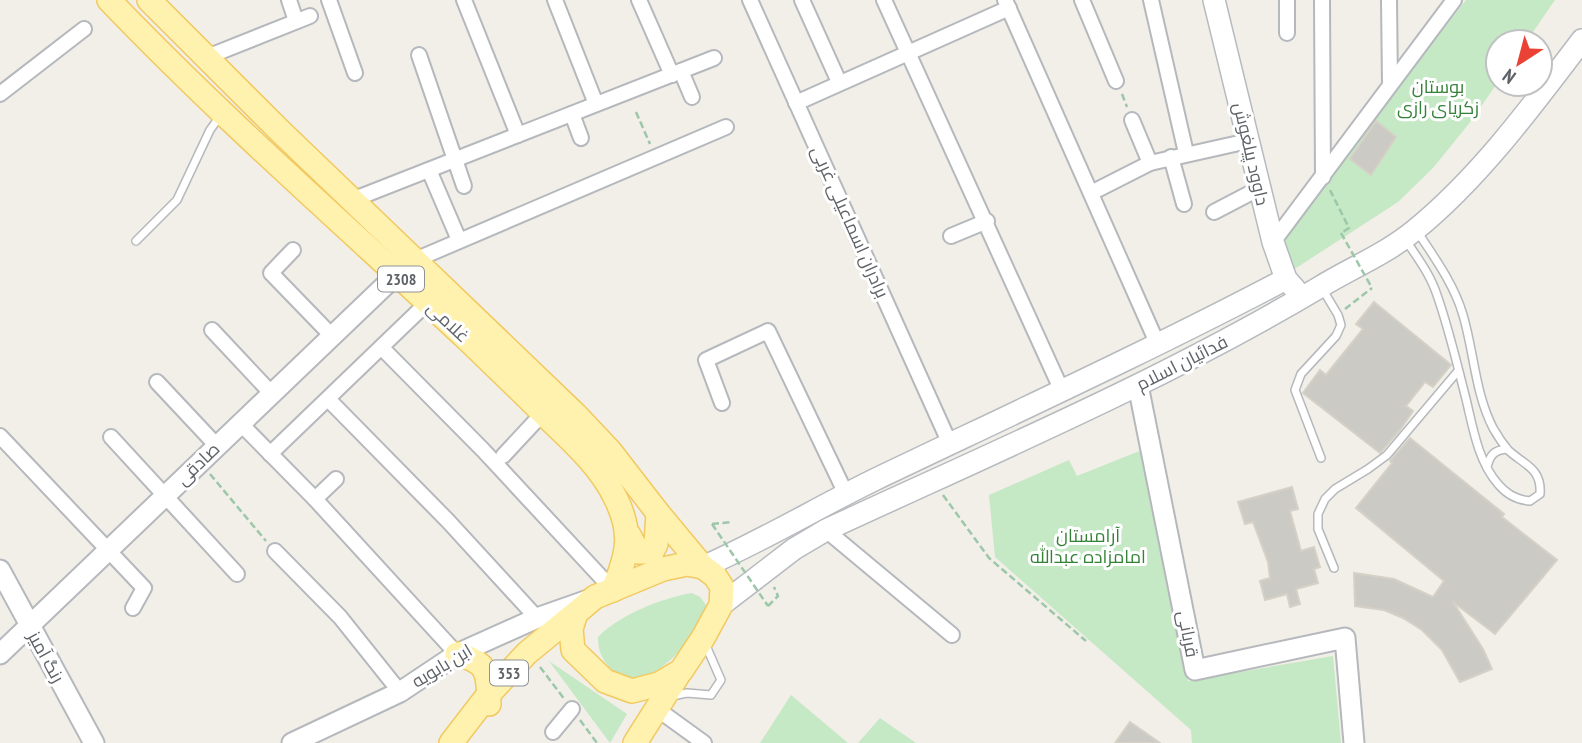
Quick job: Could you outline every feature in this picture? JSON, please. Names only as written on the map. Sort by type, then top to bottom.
[{"type":"main road","name":"غلامی","points":[[109,0],[597,467],[615,496],[626,520],[629,535]]},
{"type":"main road","name":"غلامی","points":[[149,0],[575,414],[610,450],[703,567]]},
{"type":"main road","name":"داوود پیلغوش","points":[[1214,0],[1258,189],[1286,279]]},
{"type":"main road","name":"فدائیان اسلام","points":[[721,605],[794,549],[826,530],[1138,385],[1272,316],[1378,256],[1410,234],[1448,201],[1493,153],[1578,53]]},
{"type":"main road","name":"فدائیان اسلام","points":[[703,567],[761,540],[846,494],[1158,345],[1286,279]]},
{"type":"main road","points":[[1286,279],[1293,288],[1314,290]]},
{"type":"main road","points":[[1257,294],[1271,301],[1272,316]]},
{"type":"main road","points":[[629,535],[638,552],[652,552],[656,544],[658,513]]},
{"type":"main road","points":[[604,593],[624,564],[629,535]]},
{"type":"main road","points":[[639,736],[681,671],[707,638],[721,605],[722,587],[715,576],[703,567],[687,564],[663,569],[604,593],[576,613],[571,629],[573,650],[605,681],[632,691],[659,684],[681,671]]},
{"type":"main road","name":"353","points":[[470,743],[489,707],[527,653],[576,613]]},
{"type":"main road","name":"353","points":[[452,743],[533,659],[551,650],[573,650]]},
{"type":"main road","points":[[457,654],[481,664],[487,673],[489,707]]},
{"type":"street","points":[[206,57],[303,19],[289,0]]},
{"type":"street","points":[[329,0],[355,73]]},
{"type":"street","points":[[464,0],[518,135]]},
{"type":"street","points":[[555,0],[596,104]]},
{"type":"street","points":[[639,0],[676,73],[692,97]]},
{"type":"street","name":"برادران اسماعیلی غربی","points":[[750,0],[950,444]]},
{"type":"street","points":[[802,0],[839,82]]},
{"type":"street","points":[[884,0],[1062,391]]},
{"type":"street","points":[[1082,0],[1116,81]]},
{"type":"street","points":[[1150,0],[1179,155],[1184,204]]},
{"type":"street","points":[[1287,0],[1287,33]]},
{"type":"street","points":[[1322,0],[1323,177]]},
{"type":"street","points":[[1389,0],[1390,84]]},
{"type":"street","points":[[1273,242],[1454,0]]},
{"type":"street","points":[[796,103],[1007,4],[1158,345]]},
{"type":"street","points":[[0,94],[84,29]]},
{"type":"street","points":[[419,55],[464,186]]},
{"type":"street","points":[[352,200],[714,58]]},
{"type":"street","points":[[572,114],[581,138]]},
{"type":"street","points":[[1132,120],[1150,163]]},
{"type":"street","points":[[415,260],[726,127]]},
{"type":"street","points":[[1091,193],[1150,163],[1248,141]]},
{"type":"street","points":[[429,170],[459,240]]},
{"type":"street","points":[[1214,212],[1258,189]]},
{"type":"street","points":[[951,236],[986,221]]},
{"type":"street","points":[[293,250],[271,273],[332,336]]},
{"type":"street","name":"صادقی","points":[[2,649],[396,275]]},
{"type":"street","points":[[270,454],[427,303]]},
{"type":"street","points":[[212,330],[272,394]]},
{"type":"street","points":[[722,403],[706,360],[768,331],[846,494]]},
{"type":"street","points":[[382,348],[483,450],[604,593]]},
{"type":"street","points":[[157,382],[217,446]]},
{"type":"street","name":"قربانی","points":[[1138,385],[1195,670],[1345,639],[1354,743]]},
{"type":"street","points":[[328,398],[537,618]]},
{"type":"street","points":[[503,456],[543,413]]},
{"type":"street","points":[[241,424],[315,499],[457,654]]},
{"type":"street","points":[[0,436],[144,588],[133,608]]},
{"type":"street","points":[[111,437],[237,573]]},
{"type":"street","points":[[315,499],[335,479]]},
{"type":"street","points":[[826,530],[952,635]]},
{"type":"street","points":[[275,551],[340,618],[400,692]]},
{"type":"street","name":"رنگ آمیز","points":[[0,570],[94,743]]},
{"type":"street","name":"ابن بابویه","points":[[297,742],[400,692],[457,654],[537,618],[604,593]]},
{"type":"street","points":[[639,736],[658,724],[677,695],[707,638]]},
{"type":"street","points":[[553,732],[572,709]]},
{"type":"street","points":[[664,714],[704,743]]},
{"type":"lane","points":[[136,242],[177,200],[210,130],[224,112]]},
{"type":"lane","points":[[1410,234],[1444,271],[1463,313],[1483,401],[1493,428],[1507,449],[1535,471],[1541,483],[1540,494],[1530,501],[1517,500],[1498,485],[1486,467],[1475,438],[1450,334],[1436,290],[1410,234]]},
{"type":"lane","points":[[1314,290],[1338,315],[1341,325],[1336,336],[1301,374],[1295,390],[1321,458]]},
{"type":"lane","points":[[1334,568],[1318,529],[1318,514],[1325,499],[1335,489],[1368,470],[1387,455],[1458,371]]},
{"type":"lane","points":[[1486,467],[1489,456],[1497,450],[1507,449]]},
{"type":"lane","points":[[677,695],[711,695],[722,680],[707,638]]},
{"type":"path","points":[[1116,81],[1132,120]]},
{"type":"path","points":[[636,112],[656,157]]},
{"type":"path","points":[[1323,177],[1349,228],[1341,233],[1372,288],[1338,315]]},
{"type":"path","points":[[200,462],[275,551]]},
{"type":"path","points":[[933,481],[989,558],[1086,641]]},
{"type":"path","points":[[732,522],[712,524],[768,606],[778,596]]},
{"type":"green space","name":"بوستان زکریای رازی","points":[[1466,0],[1555,0],[1536,28],[1484,28],[1484,98],[1487,98],[1433,168],[1398,202],[1293,270],[1282,236]]},
{"type":"green space","name":"آرامستان امامزاده عبدالله","points":[[1142,450],[1188,681],[1333,656],[1341,743],[1192,743],[1191,730],[995,557],[989,495],[1069,460],[1077,476]]},
{"type":"green space","points":[[692,593],[700,597],[706,605],[693,634],[668,662],[653,673],[638,678],[623,677],[609,667],[600,653],[598,637],[617,622],[642,609]]},
{"type":"green space","points":[[549,661],[627,714],[610,743]]},
{"type":"green space","points":[[791,695],[848,743],[760,743]]},
{"type":"green space","points":[[880,718],[916,743],[858,743]]},
{"type":"building","points":[[1376,121],[1396,137],[1371,175],[1350,159]]},
{"type":"building","points":[[1374,302],[1451,365],[1433,387],[1425,382],[1406,406],[1413,411],[1380,453],[1303,393],[1320,370],[1326,375],[1363,329],[1356,324]]},
{"type":"building","points":[[1410,438],[1557,560],[1495,634],[1453,602],[1483,649],[1492,669],[1460,682],[1442,650],[1422,630],[1384,610],[1355,606],[1354,573],[1394,579],[1433,597],[1444,581],[1356,508]]},
{"type":"building","points":[[1292,487],[1298,509],[1290,511],[1301,551],[1314,547],[1320,567],[1314,569],[1318,583],[1296,589],[1300,604],[1290,607],[1287,594],[1265,600],[1260,581],[1270,578],[1268,562],[1253,522],[1245,524],[1238,502]]},
{"type":"building","points":[[1130,722],[1160,743],[1115,743]]}]
